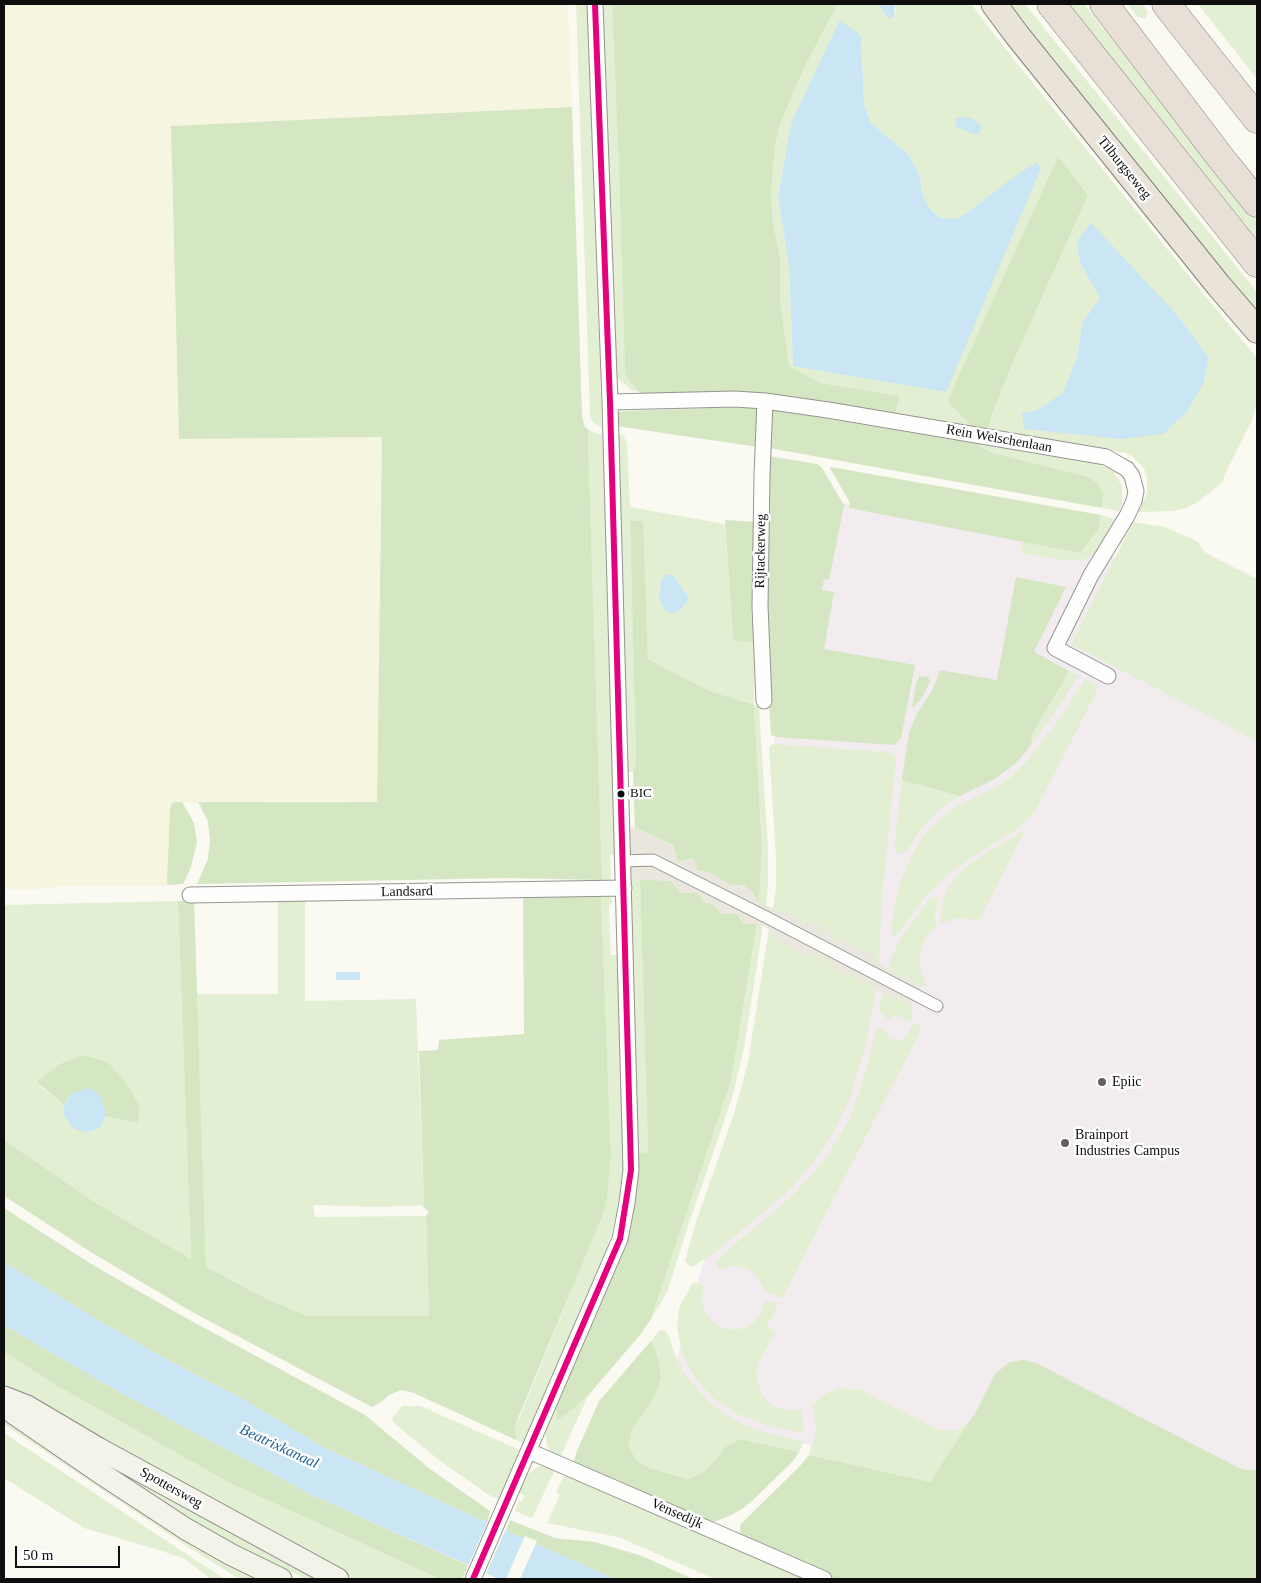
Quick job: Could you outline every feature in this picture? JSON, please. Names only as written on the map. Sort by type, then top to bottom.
[{"type":"highway","name":"Tilburgseweg","points":[[994,4],[1219,286],[1257,330]]},
{"type":"highway","points":[[1052,4],[1257,263]]},
{"type":"highway","points":[[1104,4],[1220,157],[1257,202]]},
{"type":"highway","points":[[1166,4],[1257,119]]},
{"type":"main road","name":"Spottersweg","points":[[4,1397],[27,1406],[98,1448],[338,1579]]},
{"type":"main road","name":"Spottersweg","points":[[4,1405],[16,1416],[186,1529],[230,1554],[281,1579]]},
{"type":"street","points":[[473,1579],[620,1239],[627,1203],[630,1170],[610,402],[595,4]]},
{"type":"street","name":"Rein Welschenlaan","points":[[610,402],[735,399],[765,401],[828,410],[1106,458],[1127,469],[1135,484],[1134,501],[1091,575],[1055,648],[1108,676]]},
{"type":"street","name":"Rijtackerweg","points":[[764,701],[760,606],[765,401]]},
{"type":"street","points":[[623,861],[653,860],[936,1006]]},
{"type":"street","name":"Landsard","points":[[190,895],[624,888]]},
{"type":"street","name":"Vensedijk","points":[[529,1450],[824,1579]]},
{"type":"shaded area","points":[[770,488],[1118,558],[1257,735],[1257,1486],[934,1474],[663,1410],[758,1062],[778,932]]},
{"type":"shaded area","points":[[628,827],[635,828],[673,845],[678,862],[693,858],[699,871],[711,873],[730,885],[744,885],[751,891],[759,903],[801,919],[801,923],[810,922],[822,926],[825,930],[832,932],[837,942],[842,939],[874,954],[874,960],[921,987],[911,1005],[876,989],[852,974],[845,975],[834,971],[833,966],[819,954],[810,956],[797,952],[776,939],[769,929],[760,924],[745,924],[737,914],[723,914],[713,904],[704,902],[698,892],[681,893],[671,881],[630,879]]},
{"type":"green space","points":[[4,4],[568,4],[572,107],[171,126],[179,439],[382,436],[377,802],[172,803],[167,885],[63,886],[40,889],[4,889]]},
{"type":"green space","points":[[576,4],[587,4],[602,427],[593,422],[590,416]]},
{"type":"green space","points":[[601,4],[612,4],[625,374],[631,383],[643,393],[631,390],[616,377]]},
{"type":"green space","points":[[612,4],[838,4],[793,93],[780,125],[775,147],[771,192],[773,223],[780,258],[780,300],[789,366],[820,383],[900,396],[895,414],[754,392],[643,395],[631,383],[625,374]]},
{"type":"green space","points":[[838,4],[878,4],[889,18],[896,12],[895,4],[971,4],[1003,46],[1257,358],[1257,402],[1252,420],[1224,476],[1223,482],[1199,501],[1186,508],[1173,511],[1138,512],[1147,493],[1147,479],[1144,468],[1132,456],[1125,453],[988,430],[992,414],[1010,369],[1088,195],[1058,158],[949,400],[949,403],[973,427],[895,414],[900,396],[820,383],[789,367],[780,300],[780,258],[773,223],[771,192],[775,147],[780,126],[807,62]],"holes":[[[861,36],[864,105],[870,122],[909,155],[920,177],[923,196],[930,209],[940,218],[955,219],[966,214],[1009,182],[793,366],[789,266],[778,197],[791,123]],[[1080,263],[1178,316],[1209,358],[1204,382],[1022,413],[1037,410],[1063,394],[1077,357],[1082,323],[1100,298]]]},
{"type":"green space","points":[[1010,4],[1025,4],[1257,292],[1257,311],[1228,277]]},
{"type":"green space","points":[[1068,4],[1084,4],[1257,221],[1257,239]]},
{"type":"green space","points":[[1128,4],[1142,4],[1148,12],[1146,18],[1137,17]]},
{"type":"green space","points":[[1198,4],[1257,4],[1257,79]]},
{"type":"green space","points":[[572,107],[582,416],[585,427],[590,431],[588,437],[602,880],[507,878],[197,884],[208,859],[210,841],[208,821],[198,802],[377,802],[382,437],[179,439],[171,126]]},
{"type":"green space","points":[[1058,157],[1088,195],[1010,369],[992,414],[988,430],[973,427],[948,400]]},
{"type":"green space","points":[[761,408],[758,447],[616,426],[615,413],[623,411]]},
{"type":"green space","points":[[771,409],[977,444],[992,453],[1088,477],[1098,484],[1103,494],[1102,508],[769,448]]},
{"type":"green space","points":[[590,431],[603,435],[616,854],[610,855],[611,887],[602,887],[588,437]]},
{"type":"green space","points":[[616,435],[623,435],[627,443],[630,507],[725,524],[733,639],[735,641],[755,643],[754,705],[759,706],[768,848],[766,906],[759,903],[762,850],[754,706],[709,691],[648,659],[642,521],[630,522],[636,763],[633,772],[627,772]],"holes":[[[674,576],[688,596],[661,604],[659,589]]]},
{"type":"green space","points":[[977,444],[1107,467],[1114,472],[1122,486],[1122,504],[1119,511],[1102,508],[1103,494],[991,453]]},
{"type":"green space","points":[[768,456],[817,464],[822,468],[844,505],[829,580],[824,579],[822,590],[834,592],[824,649],[915,665],[901,738],[894,745],[776,737],[771,735],[767,670]]},
{"type":"green space","points":[[831,467],[1101,515],[1099,529],[1080,553],[849,508],[850,503]]},
{"type":"green space","points":[[1101,515],[1115,519],[1102,546],[1090,557],[1070,561],[1021,553],[1023,541],[1080,553],[1099,529]]},
{"type":"green space","points":[[725,520],[756,522],[755,643],[735,641],[733,639]]},
{"type":"green space","points":[[630,521],[642,521],[643,523],[648,659],[709,691],[754,705],[762,850],[759,903],[751,891],[744,885],[730,885],[711,873],[699,871],[678,862],[673,845],[635,828],[633,772],[636,762]]},
{"type":"green space","points":[[1133,522],[1165,527],[1198,542],[1204,552],[1257,579],[1257,741],[1071,644]]},
{"type":"green space","points":[[1016,577],[1066,587],[1034,652],[1069,671],[1032,734],[1031,745],[1016,763],[995,779],[960,796],[902,780],[909,732],[917,714],[933,689],[940,670],[997,680]]},
{"type":"green space","points":[[1069,671],[1078,676],[1056,711],[1031,745],[1032,734]]},
{"type":"green space","points":[[921,676],[928,677],[930,681],[922,698],[913,708],[916,683]]},
{"type":"green space","points":[[1085,679],[1099,687],[1034,813],[1020,827],[949,874],[924,898],[897,935],[891,935],[894,908],[900,883],[911,857],[924,835],[955,807],[1010,778],[1025,763],[1059,720]]},
{"type":"green space","points":[[773,744],[887,752],[896,758],[882,897],[879,962],[873,960],[873,954],[842,939],[837,942],[801,923],[801,919],[773,909],[776,887],[776,857],[769,748]]},
{"type":"green space","points":[[902,780],[960,796],[933,816],[918,833],[906,852],[898,854],[894,849]]},
{"type":"green space","points":[[174,802],[182,802],[194,823],[197,842],[191,867],[183,884],[167,885],[170,809]]},
{"type":"green space","points":[[1025,830],[978,922],[971,919],[957,918],[940,924],[945,894],[956,876],[972,862]]},
{"type":"green space","points":[[630,879],[640,879],[648,1152],[638,1153]]},
{"type":"green space","points":[[640,879],[671,881],[681,893],[698,892],[704,902],[713,904],[723,914],[737,914],[745,924],[757,924],[731,1081],[651,1319],[640,1335],[592,1391],[557,1421],[557,1404],[626,1240],[638,1153],[648,1152]]},
{"type":"green space","points":[[601,894],[611,895],[612,904],[609,905],[611,955],[618,955],[623,1166],[619,1204],[604,1260],[524,1444],[516,1440],[515,1428],[607,1198],[611,1157]]},
{"type":"green space","points":[[601,894],[611,1157],[607,1198],[603,1214],[518,1418],[515,1428],[516,1440],[414,1393],[401,1390],[389,1395],[372,1407],[194,1313],[94,1254],[4,1196],[4,1140],[93,1201],[191,1259],[178,901],[194,900],[206,1267],[271,1301],[308,1316],[429,1316],[426,1216],[429,1212],[422,1205],[424,1203],[419,1051],[438,1050],[439,1040],[524,1034],[523,895]]},
{"type":"green space","points":[[931,897],[936,897],[938,900],[935,914],[936,927],[927,936],[921,948],[920,969],[926,985],[921,987],[888,967],[902,936]]},
{"type":"green space","points":[[305,898],[305,1001],[416,999],[424,1204],[374,1207],[313,1205],[315,1217],[426,1216],[429,1316],[308,1316],[271,1301],[206,1267],[197,994],[278,994],[278,899]]},
{"type":"green space","points":[[178,901],[191,1259],[93,1201],[4,1140],[4,905]],"holes":[[[109,1063],[127,1084],[139,1105],[137,1123],[105,1116],[101,1128],[64,1106],[37,1083]]]},
{"type":"green space","points":[[757,924],[763,925],[744,1048],[732,1098],[668,1290],[651,1319],[731,1081]]},
{"type":"green space","points":[[769,929],[776,939],[818,954],[833,966],[852,974],[876,989],[866,1044],[850,1098],[833,1133],[814,1162],[792,1187],[772,1205],[717,1251],[692,1267],[685,1262],[689,1246],[734,1114],[748,1062]]},
{"type":"green space","points":[[883,992],[911,1005],[913,1019],[908,1022],[904,1018],[896,1016],[888,1020],[879,1010]]},
{"type":"green space","points":[[916,1023],[922,1028],[782,1298],[765,1291],[757,1276],[750,1270],[732,1266],[719,1270],[715,1261],[789,1199],[830,1152],[847,1123],[857,1099],[867,1068],[876,1029],[885,1029],[889,1038],[900,1041],[907,1037],[910,1028]]},
{"type":"green space","points":[[83,1055],[109,1063],[127,1084],[139,1105],[138,1123],[105,1116],[72,1093],[64,1105],[37,1082],[60,1064]]},
{"type":"green space","points":[[4,1208],[91,1264],[184,1317],[365,1415],[430,1469],[490,1511],[488,1520],[483,1521],[323,1447],[241,1398],[162,1357],[91,1316],[4,1262]]},
{"type":"green space","points":[[693,1282],[704,1286],[703,1308],[708,1317],[716,1324],[725,1328],[735,1330],[745,1328],[760,1316],[765,1301],[779,1303],[767,1327],[775,1332],[759,1362],[756,1374],[757,1381],[763,1396],[773,1406],[788,1411],[802,1410],[804,1433],[771,1427],[739,1415],[712,1397],[695,1378],[682,1353],[677,1328],[679,1308]]},
{"type":"green space","points":[[4,1325],[112,1388],[312,1495],[469,1566],[462,1579],[440,1579],[230,1483],[59,1387],[4,1352]]},
{"type":"green space","points":[[663,1330],[669,1337],[683,1372],[705,1398],[725,1414],[745,1425],[770,1434],[804,1441],[799,1452],[740,1439],[716,1458],[706,1470],[689,1479],[649,1468],[636,1459],[629,1447],[632,1430],[655,1396],[657,1354],[651,1341],[659,1331]]},
{"type":"green space","points":[[651,1341],[657,1354],[661,1377],[655,1396],[632,1430],[629,1447],[636,1459],[649,1468],[689,1479],[706,1470],[726,1447],[740,1439],[799,1452],[793,1461],[742,1509],[709,1524],[573,1464],[599,1401]]},
{"type":"green space","points":[[4,1352],[59,1387],[230,1483],[440,1579],[354,1579],[272,1537],[4,1389]]},
{"type":"green space","points":[[1023,1360],[1036,1363],[1239,1468],[1257,1470],[1257,1579],[833,1579],[741,1538],[740,1525],[809,1455],[930,1482],[977,1410],[996,1373],[1010,1362]]},
{"type":"green space","points":[[840,1388],[860,1390],[941,1431],[957,1430],[970,1421],[930,1482],[809,1455],[816,1432],[812,1405],[822,1396]]},
{"type":"green space","points":[[592,1391],[586,1400],[560,1458],[552,1454],[547,1445],[545,1432],[557,1404],[557,1421]]},
{"type":"green space","points":[[402,1406],[420,1406],[522,1451],[500,1500],[489,1495],[439,1460],[395,1424],[392,1419]]},
{"type":"green space","points":[[25,1412],[320,1579],[306,1579],[266,1559],[189,1526]]},
{"type":"green space","points":[[4,1413],[254,1579],[239,1579],[188,1547],[4,1424]]},
{"type":"green space","points":[[4,1433],[225,1579],[211,1579],[185,1559],[84,1528],[4,1478]]},
{"type":"green space","points":[[539,1466],[556,1468],[532,1518],[515,1511],[519,1501],[522,1501],[525,1496],[518,1492],[526,1476]]},
{"type":"green space","points":[[566,1472],[809,1579],[715,1579],[618,1537],[547,1523],[560,1495],[556,1493]]},
{"type":"green space","points":[[510,1520],[555,1538],[595,1542],[642,1556],[693,1579],[614,1579],[510,1532],[506,1529]]},
{"type":"water","points":[[878,4],[895,4],[894,16],[889,19]]},
{"type":"water","points":[[840,20],[861,36],[864,104],[870,122],[909,155],[920,177],[923,196],[930,209],[940,218],[955,219],[966,214],[1036,162],[1041,168],[946,392],[793,366],[789,266],[778,197],[791,123]]},
{"type":"water","points":[[959,117],[973,119],[982,127],[981,130],[978,134],[974,134],[956,127],[955,120]]},
{"type":"water","points":[[1091,223],[1178,316],[1209,358],[1204,382],[1187,412],[1163,434],[1121,439],[1024,429],[1022,413],[1037,410],[1063,393],[1077,357],[1082,323],[1100,298],[1080,263],[1077,241]]},
{"type":"water","points":[[667,574],[674,576],[688,596],[687,602],[679,611],[673,613],[666,611],[659,597],[661,580]]},
{"type":"water","points":[[336,972],[360,972],[360,980],[336,980]]},
{"type":"water","points":[[91,1088],[101,1096],[106,1114],[101,1128],[87,1132],[74,1129],[64,1116],[64,1106],[72,1093]]},
{"type":"water","name":"Beatrixkanaal","points":[[4,1262],[91,1316],[162,1357],[241,1398],[323,1447],[483,1521],[488,1520],[510,1532],[614,1579],[499,1579],[312,1495],[112,1388],[4,1325]]},
{"type":"pier","points":[[490,1517],[507,1527],[485,1576],[467,1568]]},
{"type":"pier","points":[[525,1536],[537,1541],[520,1579],[506,1579]]},
{"type":"transit line","points":[[473,1579],[620,1239],[631,1170],[610,402],[595,4]]},
{"type":"place","name":"BIC","points":[[621,794]]},
{"type":"place","name":"Epiic","points":[[1102,1082]]},
{"type":"place","name":"Brainport Industries Campus","points":[[1065,1143]]}]
